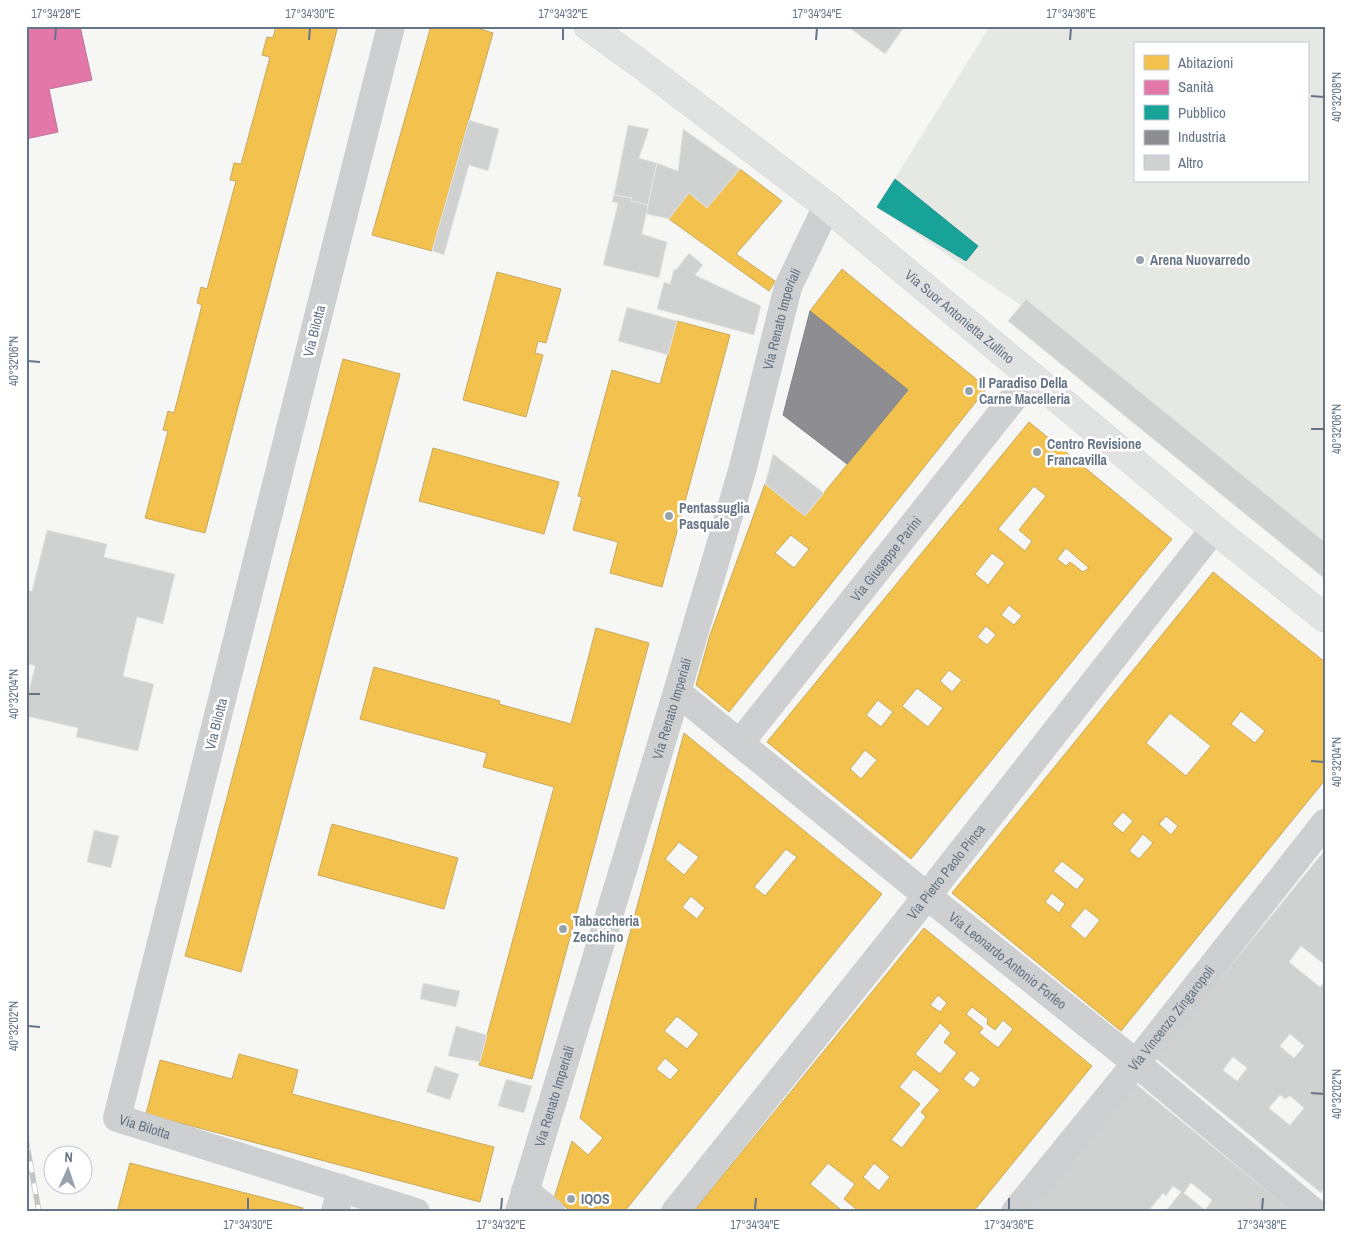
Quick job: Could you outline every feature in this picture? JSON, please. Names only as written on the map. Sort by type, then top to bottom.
[{"type":"main road","name":"Via Suor Antonietta Zullino","points":[[588,26],[827,206],[1214,529],[1325,618]]},
{"type":"street","name":"Via Bilotta","points":[[391,26],[117,1118],[338,1200],[416,1212]]},
{"type":"street","name":"Via Renato Imperiali","points":[[522,1201],[678,692],[742,471],[788,287],[827,206]]},
{"type":"street","name":"Via Giuseppe Parini","points":[[740,743],[1032,376]]},
{"type":"street","name":"Via Pietro Paolo Pinca","points":[[675,1212],[927,896],[1214,529]]},
{"type":"street","name":"Via Leonardo Antonio Forleo","points":[[678,692],[927,896],[1136,1063],[1314,1212]]},
{"type":"street","name":"Via Vincenzo Zingaropoli","points":[[1015,1212],[1136,1063],[1325,823]]},
{"type":"street","points":[[522,1201],[551,1212]]},
{"type":"shaded area","name":"Arena Nuovarredo","points":[[990,26],[1325,26],[1325,552],[1032,313],[877,207]]},
{"type":"building: Abitazioni","points":[[276,26],[338,26],[205,533],[145,518],[168,431],[163,430],[168,411],[174,413],[202,305],[197,303],[201,287],[207,289],[236,181],[230,180],[234,163],[241,164],[270,57],[262,55],[267,37],[273,38]]},
{"type":"building: Abitazioni","points":[[431,26],[471,26],[493,33],[432,251],[372,235]]},
{"type":"building: Abitazioni","points":[[740,169],[782,201],[736,254],[775,281],[769,291],[669,219],[689,193],[707,208]]},
{"type":"building: Abitazioni","points":[[842,269],[987,388],[729,712],[696,685],[710,635],[765,484],[805,516],[908,390],[810,311]],"holes":[[[791,535],[809,549],[794,568],[775,553]]]},
{"type":"building: Abitazioni","points":[[497,272],[561,289],[546,343],[538,341],[535,353],[543,355],[526,417],[463,400]]},
{"type":"building: Abitazioni","points":[[677,321],[730,335],[662,587],[610,573],[618,542],[573,530],[582,497],[578,496],[612,370],[660,384]]},
{"type":"building: Abitazioni","points":[[343,359],[400,374],[241,972],[185,956]]},
{"type":"building: Abitazioni","points":[[1029,422],[1172,539],[911,859],[767,742]],"holes":[[[1034,486],[1046,496],[1019,530],[1032,541],[1025,551],[998,529]],[[1066,548],[1089,568],[1083,572],[1070,562],[1066,566],[1057,559]],[[992,553],[1005,563],[988,585],[975,574]],[[1009,605],[1022,616],[1014,625],[1001,615]],[[986,626],[996,635],[987,645],[977,637]],[[949,670],[962,680],[952,692],[940,681]],[[917,688],[943,708],[928,727],[902,706]],[[878,700],[893,712],[881,727],[866,715]],[[865,750],[877,760],[861,779],[850,769]]]},
{"type":"building: Abitazioni","points":[[433,448],[559,482],[544,534],[419,501]]},
{"type":"building: Abitazioni","points":[[1213,572],[1325,662],[1325,780],[1121,1031],[952,893]],"holes":[[[1241,711],[1265,731],[1255,743],[1231,724]],[[1170,713],[1211,746],[1186,776],[1146,743]],[[1123,812],[1133,821],[1123,833],[1112,824]],[[1166,816],[1178,826],[1171,835],[1159,824]],[[1143,834],[1153,843],[1139,859],[1129,851]],[[1062,861],[1085,879],[1077,890],[1053,871]],[[1052,893],[1065,904],[1059,913],[1045,902]],[[1085,908],[1100,920],[1085,939],[1070,926]]]},
{"type":"building: Abitazioni","points":[[596,628],[649,643],[532,1079],[479,1065],[554,787],[483,767],[487,753],[360,719],[374,667],[500,701],[499,704],[571,724]]},
{"type":"building: Abitazioni","points":[[684,733],[882,894],[624,1212],[572,1212],[554,1198],[572,1141],[588,1155],[603,1138],[580,1118]],"holes":[[[679,842],[699,857],[684,875],[665,859]],[[786,849],[797,857],[765,896],[754,887]],[[691,896],[705,908],[697,919],[682,907]],[[677,1016],[699,1034],[687,1049],[664,1031]],[[665,1058],[679,1070],[670,1080],[656,1069]]]},
{"type":"building: Abitazioni","points":[[332,824],[458,858],[444,909],[318,875]]},
{"type":"building: Abitazioni","points":[[924,928],[1092,1066],[973,1212],[860,1212],[844,1199],[855,1184],[828,1163],[810,1184],[840,1209],[838,1212],[693,1212]],"holes":[[[938,995],[947,1003],[940,1012],[930,1005]],[[972,1007],[988,1019],[987,1024],[995,1030],[1003,1020],[1013,1029],[998,1048],[979,1033],[983,1028],[966,1014]],[[940,1023],[951,1033],[944,1042],[957,1053],[940,1074],[915,1054]],[[914,1069],[940,1090],[921,1112],[926,1117],[902,1148],[891,1140],[920,1104],[899,1087]],[[971,1070],[981,1079],[974,1088],[963,1079]],[[874,1163],[890,1177],[879,1191],[863,1177]]]},
{"type":"building: Abitazioni","points":[[239,1054],[298,1070],[292,1094],[494,1147],[480,1202],[146,1114],[160,1060],[232,1079]]},
{"type":"building: Abitazioni","points":[[130,1163],[303,1208],[302,1212],[117,1212]]},
{"type":"building: Sanità","points":[[26,26],[80,26],[92,80],[49,89],[58,132],[26,139]]},
{"type":"building: Pubblico","points":[[895,179],[978,246],[966,261],[877,207]]},
{"type":"building: Industria","points":[[810,311],[908,390],[847,464],[783,415]]},
{"type":"building: Altro","points":[[847,26],[905,26],[885,54]]},
{"type":"building: Altro","points":[[469,120],[499,129],[488,171],[469,165],[444,255],[432,251]]},
{"type":"building: Altro","points":[[628,125],[649,129],[639,158],[657,163],[648,205],[631,201],[632,198],[614,195]]},
{"type":"building: Altro","points":[[683,129],[740,169],[707,208],[689,193],[669,219],[646,214],[657,163],[678,171]]},
{"type":"building: Altro","points":[[614,195],[632,198],[631,201],[648,205],[642,234],[667,242],[659,278],[603,265],[618,203],[612,202]]},
{"type":"building: Altro","points":[[689,253],[703,265],[695,275],[761,306],[754,335],[657,309],[664,282],[670,284],[674,269],[676,270]]},
{"type":"building: Altro","points":[[1026,299],[1325,542],[1325,579],[1008,321]]},
{"type":"building: Altro","points":[[627,307],[677,321],[668,355],[618,341]]},
{"type":"building: Altro","points":[[773,454],[824,493],[805,516],[765,484]]},
{"type":"building: Altro","points":[[47,530],[107,544],[104,557],[175,574],[163,624],[137,617],[123,676],[154,684],[138,751],[76,737],[78,728],[26,716],[26,703],[35,666],[26,663],[26,590],[32,591]]},
{"type":"building: Altro","points":[[94,830],[119,836],[111,868],[87,862]]},
{"type":"building: Altro","points":[[1325,850],[1325,965],[1301,946],[1289,962],[1320,987],[1325,981],[1325,1188],[1321,1193],[1155,1058]],"holes":[[[1290,1034],[1304,1046],[1294,1058],[1280,1046]],[[1233,1057],[1247,1068],[1237,1081],[1223,1070]],[[1280,1095],[1285,1099],[1290,1096],[1304,1108],[1290,1125],[1269,1108]]]},
{"type":"building: Altro","points":[[423,983],[460,991],[456,1007],[420,999]]},
{"type":"building: Altro","points":[[456,1026],[487,1035],[480,1062],[448,1056]]},
{"type":"building: Altro","points":[[435,1066],[459,1074],[450,1100],[426,1092]]},
{"type":"building: Altro","points":[[506,1079],[532,1086],[524,1113],[498,1106]]},
{"type":"building: Altro","points":[[1135,1083],[1293,1212],[1165,1212],[1181,1192],[1173,1186],[1166,1196],[1163,1193],[1148,1212],[1030,1212]],"holes":[[[1191,1183],[1212,1200],[1205,1210],[1184,1193]]]},
{"type":"railway","points":[[26,1140],[39,1212]]},
{"type":"place","name":"Arena Nuovarredo","points":[[1140,260]]},
{"type":"place","name":"Il Paradiso Della Carne Macelleria","points":[[969,391]]},
{"type":"place","name":"Centro Revisione Francavilla","points":[[1037,452]]},
{"type":"place","name":"Pentassuglia Pasquale","points":[[669,516]]},
{"type":"place","name":"Tabaccheria Zecchino","points":[[563,929]]},
{"type":"place","name":"IQOS","points":[[571,1199]]}]
